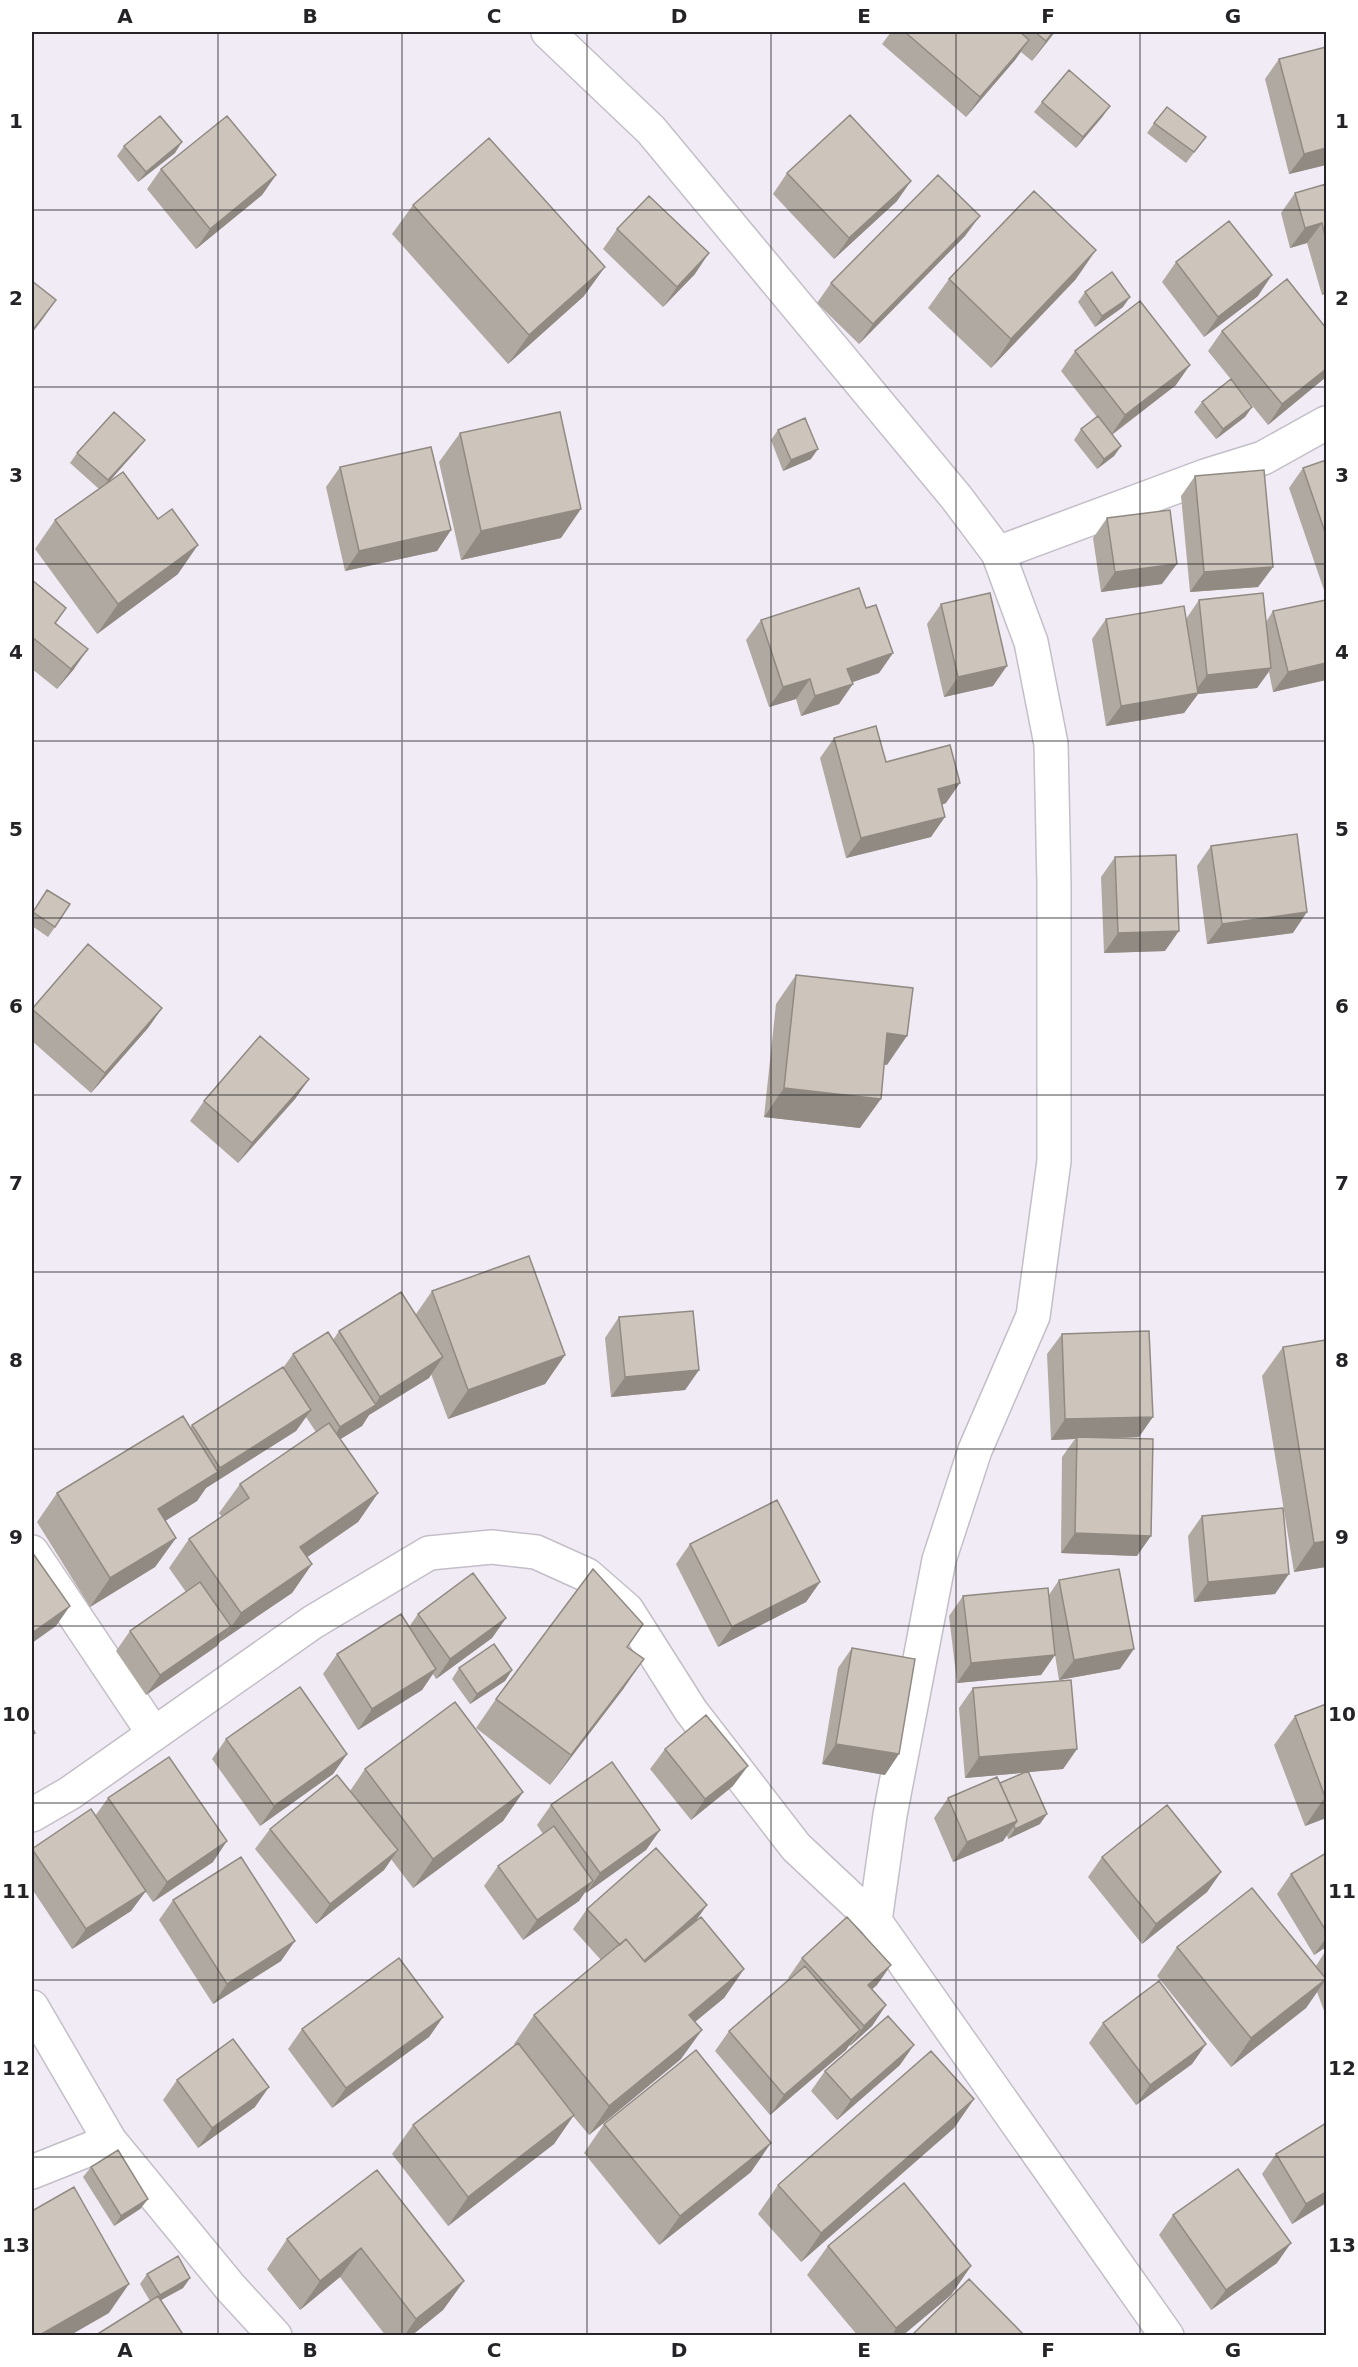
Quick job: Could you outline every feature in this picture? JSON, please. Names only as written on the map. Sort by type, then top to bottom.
[{"type":"street","points":[[548,32],[651,130],[956,497],[998,553],[1031,642],[1051,744],[1054,884],[1054,1161],[1033,1316],[975,1450],[939,1560],[890,1815],[875,1921]]},
{"type":"street","points":[[998,553],[1205,476],[1263,459],[1326,423]]},
{"type":"street","points":[[32,1815],[70,1793],[313,1622],[429,1553],[492,1547],[536,1552],[587,1575],[627,1610],[691,1711],[796,1847],[875,1921],[1167,2336]]},
{"type":"street","points":[[32,1552],[154,1734]]},
{"type":"street","points":[[32,2007],[110,2141],[230,2287],[275,2336]]},
{"type":"street","points":[[32,2172],[110,2141]]},
{"type":"building","points":[[905,32],[1020,32],[1029,40],[980,97]]},
{"type":"building","points":[[1035,32],[1053,32],[1046,41]]},
{"type":"building","points":[[1326,47],[1326,148],[1304,154],[1279,59]]},
{"type":"building","points":[[1069,70],[1110,106],[1083,137],[1042,102]]},
{"type":"building","points":[[1167,107],[1206,137],[1194,152],[1154,123]]},
{"type":"building","points":[[850,115],[911,181],[849,238],[787,173]]},
{"type":"building","points":[[160,116],[182,142],[146,172],[124,146]]},
{"type":"building","points":[[227,116],[276,175],[210,229],[161,169]]},
{"type":"building","points":[[489,138],[605,267],[529,335],[413,205]]},
{"type":"building","points":[[938,175],[980,216],[873,324],[831,283]]},
{"type":"building","points":[[1326,184],[1326,241],[1322,223],[1305,228],[1295,193]]},
{"type":"building","points":[[1034,191],[1096,250],[1011,339],[949,279]]},
{"type":"building","points":[[649,196],[709,253],[677,287],[617,229]]},
{"type":"building","points":[[1229,221],[1272,275],[1218,317],[1176,262]]},
{"type":"building","points":[[1112,272],[1130,297],[1102,316],[1085,292]]},
{"type":"building","points":[[1287,279],[1326,328],[1326,369],[1282,404],[1222,331]]},
{"type":"building","points":[[32,281],[56,300],[32,331]]},
{"type":"building","points":[[1140,301],[1190,365],[1125,415],[1075,351]]},
{"type":"building","points":[[1231,379],[1252,407],[1223,429],[1202,402]]},
{"type":"building","points":[[114,412],[145,440],[108,480],[77,453]]},
{"type":"building","points":[[560,412],[581,509],[481,531],[460,433]]},
{"type":"building","points":[[1098,416],[1121,446],[1104,459],[1081,429]]},
{"type":"building","points":[[805,418],[818,449],[791,460],[778,430]]},
{"type":"building","points":[[431,447],[451,530],[359,551],[340,467]]},
{"type":"building","points":[[1326,460],[1326,535],[1303,468]]},
{"type":"building","points":[[1264,470],[1273,567],[1204,572],[1195,476]]},
{"type":"building","points":[[123,472],[158,519],[172,509],[198,545],[118,604],[55,520]]},
{"type":"building","points":[[1170,510],[1177,564],[1115,572],[1107,518]]},
{"type":"building","points":[[32,580],[66,608],[55,623],[88,649],[71,669],[32,637]]},
{"type":"building","points":[[859,588],[866,608],[876,605],[893,653],[847,669],[853,684],[815,696],[810,679],[783,687],[761,620]]},
{"type":"building","points":[[990,593],[1007,666],[958,677],[941,604]]},
{"type":"building","points":[[1263,593],[1271,668],[1207,675],[1199,600]]},
{"type":"building","points":[[1326,600],[1326,663],[1288,672],[1273,611]]},
{"type":"building","points":[[1184,606],[1198,693],[1121,706],[1106,619]]},
{"type":"building","points":[[876,726],[886,762],[950,745],[960,783],[938,789],[945,817],[861,838],[834,738]]},
{"type":"building","points":[[1297,834],[1307,912],[1222,924],[1211,846]]},
{"type":"building","points":[[1176,855],[1179,931],[1118,933],[1115,857]]},
{"type":"building","points":[[47,890],[70,904],[55,927],[33,912]]},
{"type":"building","points":[[88,944],[162,1008],[105,1073],[32,1009]]},
{"type":"building","points":[[796,975],[913,988],[907,1036],[887,1033],[881,1099],[784,1088]]},
{"type":"building","points":[[260,1036],[309,1079],[252,1143],[204,1101]]},
{"type":"building","points":[[529,1256],[565,1355],[468,1390],[432,1291]]},
{"type":"building","points":[[401,1292],[443,1357],[380,1397],[339,1331]]},
{"type":"building","points":[[693,1311],[699,1370],[625,1377],[619,1317]]},
{"type":"building","points":[[1149,1331],[1153,1417],[1065,1419],[1062,1334]]},
{"type":"building","points":[[328,1332],[376,1405],[340,1427],[293,1354]]},
{"type":"building","points":[[1326,1340],[1326,1541],[1314,1543],[1283,1347]]},
{"type":"building","points":[[283,1367],[311,1410],[220,1468],[192,1425]]},
{"type":"building","points":[[183,1416],[218,1472],[158,1509],[176,1538],[110,1578],[57,1493]]},
{"type":"building","points":[[329,1423],[378,1493],[300,1547],[312,1564],[241,1613],[189,1539],[249,1498],[240,1484]]},
{"type":"building","points":[[1077,1437],[1153,1439],[1151,1536],[1075,1533]]},
{"type":"building","points":[[777,1500],[820,1582],[732,1627],[690,1544]]},
{"type":"building","points":[[1283,1508],[1289,1574],[1208,1582],[1202,1516]]},
{"type":"building","points":[[32,1552],[70,1606],[32,1633]]},
{"type":"building","points":[[593,1569],[643,1624],[627,1647],[644,1659],[571,1755],[496,1699]]},
{"type":"building","points":[[1119,1569],[1134,1649],[1074,1660],[1059,1580]]},
{"type":"building","points":[[473,1573],[506,1618],[450,1659],[418,1614]]},
{"type":"building","points":[[200,1582],[231,1626],[160,1675],[130,1631]]},
{"type":"building","points":[[1048,1588],[1055,1655],[971,1663],[963,1596]]},
{"type":"building","points":[[401,1614],[436,1669],[372,1709],[337,1654]]},
{"type":"building","points":[[494,1644],[512,1670],[477,1694],[459,1668]]},
{"type":"building","points":[[852,1648],[915,1659],[899,1754],[836,1744]]},
{"type":"building","points":[[1071,1680],[1077,1749],[979,1757],[973,1688]]},
{"type":"building","points":[[300,1687],[347,1754],[274,1806],[226,1739]]},
{"type":"building","points":[[455,1702],[523,1792],[433,1859],[365,1769]]},
{"type":"building","points":[[1326,1704],[1326,1796],[1325,1797],[1295,1716]]},
{"type":"building","points":[[706,1715],[748,1766],[705,1799],[665,1749]]},
{"type":"building","points":[[169,1757],[227,1841],[167,1882],[108,1798]]},
{"type":"building","points":[[612,1762],[660,1830],[600,1873],[551,1805]]},
{"type":"building","points":[[1028,1771],[1047,1814],[1015,1829],[1014,1825],[1017,1821],[1000,1783]]},
{"type":"building","points":[[337,1775],[398,1850],[330,1904],[270,1829]]},
{"type":"building","points":[[997,1777],[1017,1821],[967,1842],[948,1798]]},
{"type":"building","points":[[1167,1805],[1221,1872],[1156,1924],[1102,1857]]},
{"type":"building","points":[[91,1809],[146,1891],[86,1929],[32,1849]]},
{"type":"building","points":[[554,1826],[593,1881],[537,1920],[498,1866]]},
{"type":"building","points":[[656,1848],[707,1905],[644,1961],[626,1939],[620,1945],[587,1909]]},
{"type":"building","points":[[1326,1853],[1326,1931],[1291,1874]]},
{"type":"building","points":[[241,1857],[295,1941],[227,1984],[173,1900]]},
{"type":"building","points":[[1252,1888],[1326,1979],[1251,2038],[1177,1947]]},
{"type":"building","points":[[701,1917],[744,1969],[689,2015],[702,2030],[609,2106],[534,2015],[626,1939],[645,1962]]},
{"type":"building","points":[[847,1917],[891,1965],[868,1985],[886,2005],[864,2026],[802,1958]]},
{"type":"building","points":[[399,1958],[443,2017],[346,2088],[302,2029]]},
{"type":"building","points":[[805,1966],[860,2030],[784,2095],[729,2031]]},
{"type":"building","points":[[1159,1981],[1206,2044],[1150,2085],[1103,2023]]},
{"type":"building","points":[[888,2016],[914,2045],[851,2100],[825,2071]]},
{"type":"building","points":[[233,2039],[269,2087],[212,2128],[177,2080]]},
{"type":"building","points":[[518,2043],[574,2115],[468,2197],[413,2125]]},
{"type":"building","points":[[696,2050],[771,2143],[680,2216],[604,2124]]},
{"type":"building","points":[[931,2051],[974,2099],[821,2233],[778,2185]]},
{"type":"building","points":[[1326,2123],[1326,2192],[1306,2204],[1276,2154]]},
{"type":"building","points":[[118,2150],[148,2199],[121,2216],[91,2167]]},
{"type":"building","points":[[1238,2169],[1291,2243],[1226,2290],[1173,2215]]},
{"type":"building","points":[[377,2170],[464,2281],[416,2319],[361,2248],[320,2281],[287,2239]]},
{"type":"building","points":[[904,2183],[971,2266],[896,2328],[828,2246]]},
{"type":"building","points":[[74,2187],[129,2284],[38,2336],[32,2336],[32,2211]]},
{"type":"building","points":[[178,2256],[190,2278],[160,2295],[147,2274]]},
{"type":"building","points":[[969,2279],[1025,2336],[911,2336]]},
{"type":"building","points":[[158,2296],[184,2336],[96,2336],[96,2335]]}]
